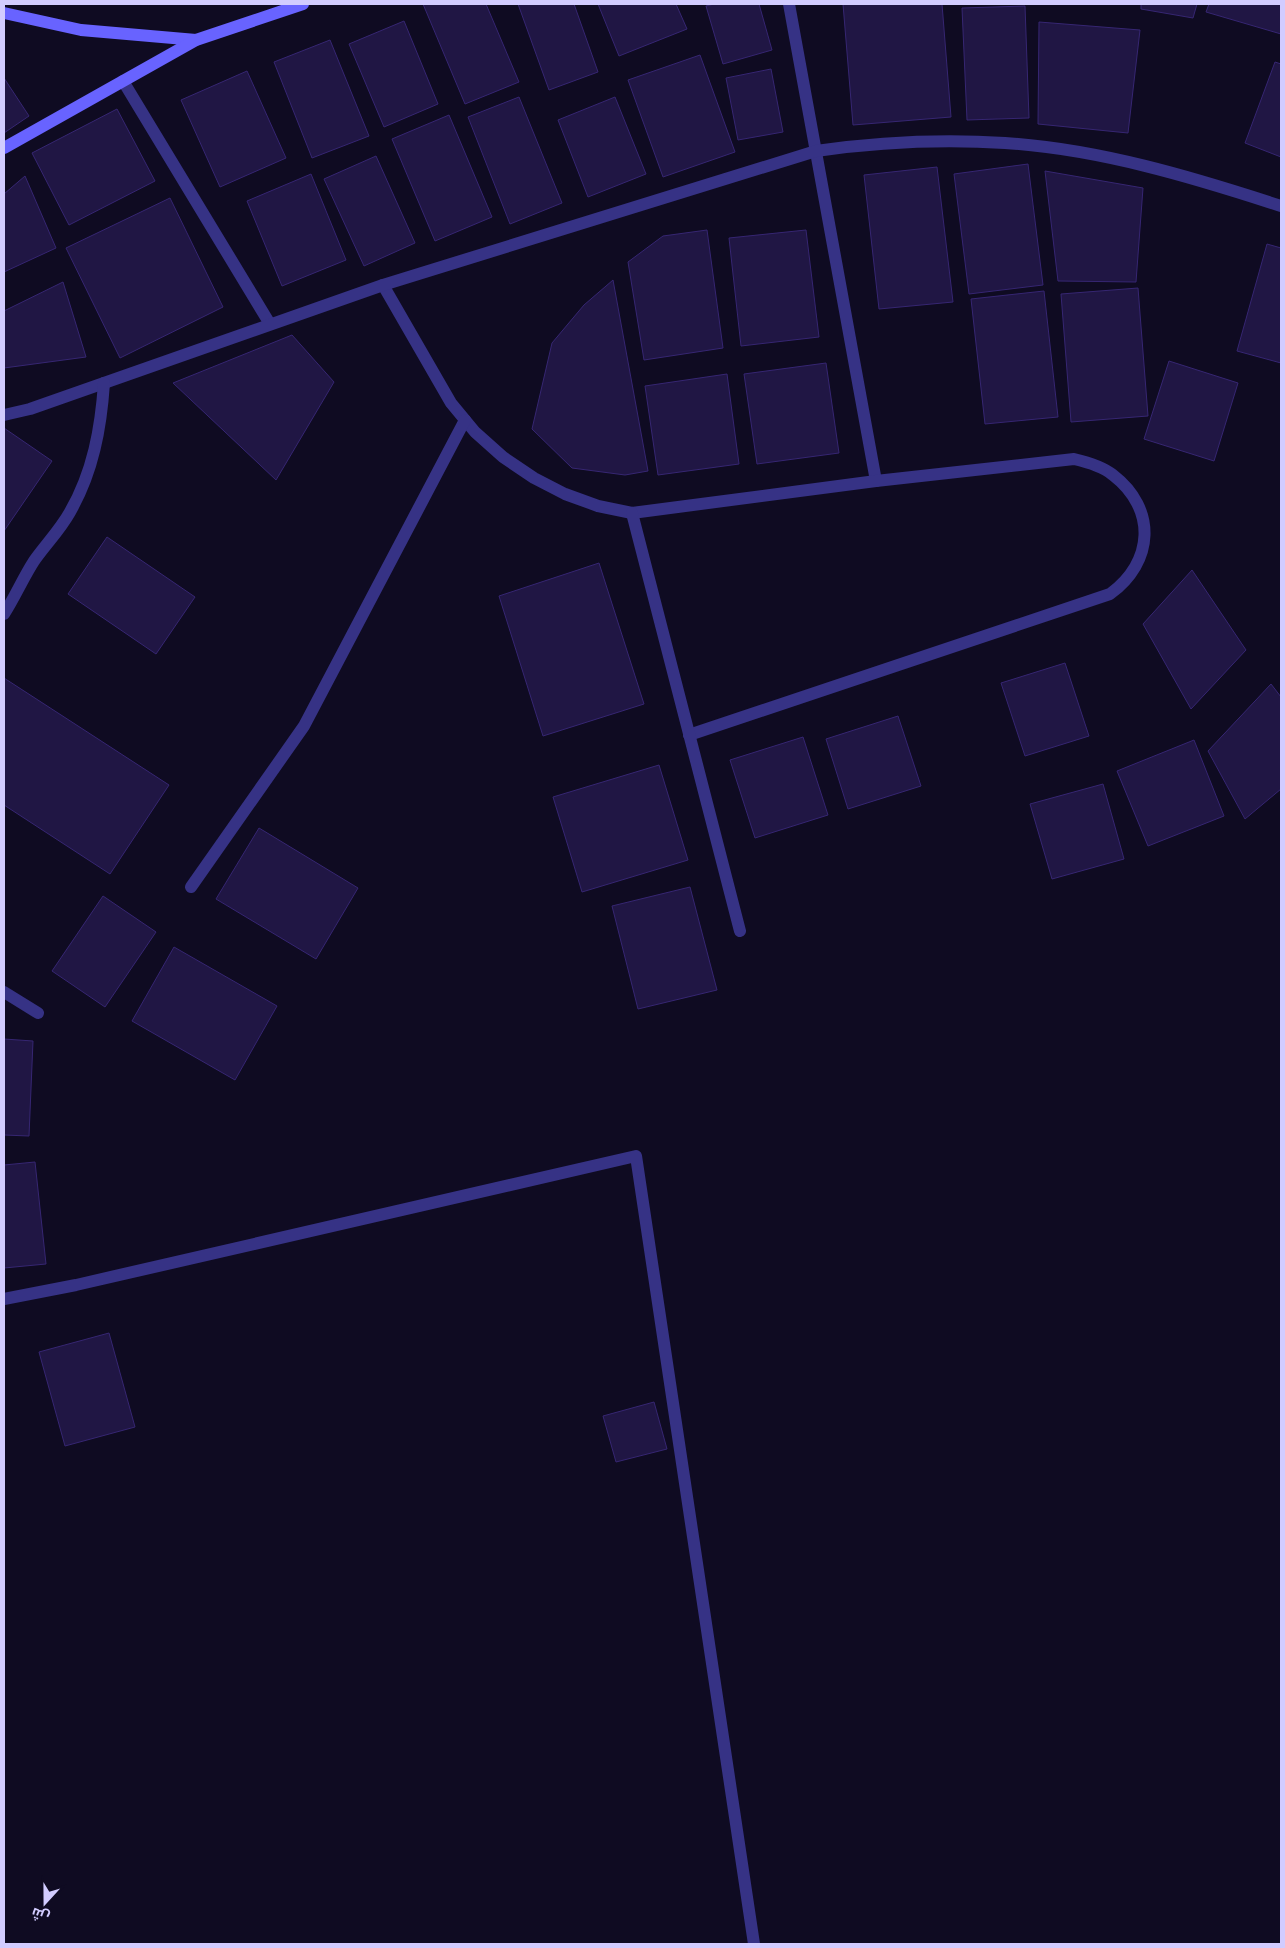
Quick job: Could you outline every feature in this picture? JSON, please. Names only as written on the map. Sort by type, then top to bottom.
[{"type":"street","points":[[4,148],[196,40],[303,4]]},
{"type":"street","points":[[789,4],[876,481]]},
{"type":"street","points":[[4,13],[81,30],[196,40]]},
{"type":"street","points":[[123,80],[270,324]]},
{"type":"street","points":[[4,415],[30,409],[383,285],[816,151],[863,144],[911,141],[959,141],[1042,147],[1147,167],[1216,185],[1281,206]]},
{"type":"street","points":[[383,285],[451,404],[475,432],[503,457],[534,478],[565,494],[598,506],[632,513],[876,481],[1074,459],[1094,464],[1112,474],[1127,488],[1136,501],[1142,514],[1145,530],[1140,560],[1122,585],[1103,597],[689,735]]},
{"type":"street","points":[[4,614],[34,562],[54,537],[71,511],[84,482],[95,453],[102,418],[104,383]]},
{"type":"street","points":[[191,887],[304,726],[465,420]]},
{"type":"street","points":[[632,513],[740,931]]},
{"type":"street","points":[[4,992],[38,1013]]},
{"type":"street","points":[[4,1299],[95,1280],[636,1156],[754,1944]]},
{"type":"building","points":[[423,4],[486,4],[519,82],[465,104]]},
{"type":"building","points":[[518,4],[574,4],[598,72],[549,90]]},
{"type":"building","points":[[598,4],[676,4],[687,29],[619,56]]},
{"type":"building","points":[[714,4],[759,4],[772,50],[723,64],[706,6]]},
{"type":"building","points":[[843,4],[942,4],[951,117],[853,125]]},
{"type":"building","points":[[1141,4],[1197,4],[1193,18],[1141,9]]},
{"type":"building","points":[[1209,4],[1281,4],[1281,34],[1206,12]]},
{"type":"building","points":[[1025,6],[1029,118],[967,120],[962,8]]},
{"type":"building","points":[[404,21],[438,104],[384,127],[349,44]]},
{"type":"building","points":[[1039,22],[1140,30],[1128,133],[1038,124]]},
{"type":"building","points":[[330,40],[369,136],[312,158],[274,62]]},
{"type":"building","points":[[700,55],[735,152],[663,177],[628,80]]},
{"type":"building","points":[[1275,62],[1281,64],[1281,157],[1245,143]]},
{"type":"building","points":[[771,69],[783,132],[738,140],[726,78]]},
{"type":"building","points":[[247,71],[286,158],[220,187],[181,100]]},
{"type":"building","points":[[4,78],[29,116],[4,133]]},
{"type":"building","points":[[519,97],[562,203],[510,224],[468,117]]},
{"type":"building","points":[[615,97],[646,174],[588,197],[558,120]]},
{"type":"building","points":[[117,109],[155,181],[69,225],[32,153]]},
{"type":"building","points":[[449,115],[492,217],[435,241],[392,139]]},
{"type":"building","points":[[376,156],[415,243],[364,266],[324,179]]},
{"type":"building","points":[[1028,164],[1043,285],[969,294],[954,174]]},
{"type":"building","points":[[937,167],[953,302],[879,309],[864,175]]},
{"type":"building","points":[[1045,171],[1143,188],[1136,282],[1058,281]]},
{"type":"building","points":[[311,174],[346,260],[282,286],[247,201]]},
{"type":"building","points":[[25,176],[56,248],[4,272],[4,194]]},
{"type":"building","points":[[170,198],[223,307],[120,358],[66,248]]},
{"type":"building","points":[[707,230],[723,348],[644,360],[628,262],[663,236]]},
{"type":"building","points":[[806,230],[819,337],[741,346],[729,238]]},
{"type":"building","points":[[1267,244],[1281,248],[1281,363],[1237,351]]},
{"type":"building","points":[[613,280],[648,471],[625,475],[572,468],[532,429],[552,343],[584,305]]},
{"type":"building","points":[[63,282],[86,357],[4,368],[4,311]]},
{"type":"building","points":[[1138,288],[1148,416],[1071,422],[1061,294]]},
{"type":"building","points":[[1044,291],[1058,417],[985,424],[971,299]]},
{"type":"building","points":[[292,335],[334,382],[276,480],[173,383]]},
{"type":"building","points":[[1169,361],[1238,383],[1214,461],[1144,439]]},
{"type":"building","points":[[826,363],[839,453],[757,464],[744,374]]},
{"type":"building","points":[[727,374],[739,464],[658,475],[645,386]]},
{"type":"building","points":[[4,428],[52,461],[4,531]]},
{"type":"building","points":[[107,537],[195,597],[156,654],[68,594]]},
{"type":"building","points":[[599,563],[644,704],[543,736],[499,596]]},
{"type":"building","points":[[1192,570],[1246,650],[1191,709],[1143,624]]},
{"type":"building","points":[[1065,663],[1089,736],[1025,756],[1001,683]]},
{"type":"building","points":[[4,678],[169,785],[110,874],[4,805]]},
{"type":"building","points":[[1271,684],[1281,697],[1281,789],[1245,819],[1208,751]]},
{"type":"building","points":[[898,716],[921,786],[848,809],[826,739]]},
{"type":"building","points":[[803,737],[828,815],[755,838],[730,760]]},
{"type":"building","points":[[1194,740],[1224,816],[1148,846],[1117,771]]},
{"type":"building","points":[[659,765],[688,860],[582,892],[553,797]]},
{"type":"building","points":[[1103,784],[1124,859],[1052,879],[1030,804]]},
{"type":"building","points":[[259,828],[358,888],[316,959],[216,899]]},
{"type":"building","points":[[690,887],[717,990],[638,1009],[612,906]]},
{"type":"building","points":[[103,896],[156,932],[105,1007],[52,971]]},
{"type":"building","points":[[174,947],[277,1006],[235,1080],[132,1021]]},
{"type":"building","points":[[4,1039],[33,1041],[29,1136],[4,1135]]},
{"type":"building","points":[[35,1162],[46,1264],[4,1268],[4,1165]]},
{"type":"building","points":[[109,1333],[135,1427],[65,1446],[39,1352]]},
{"type":"building","points":[[654,1402],[667,1449],[616,1462],[603,1416]]}]
